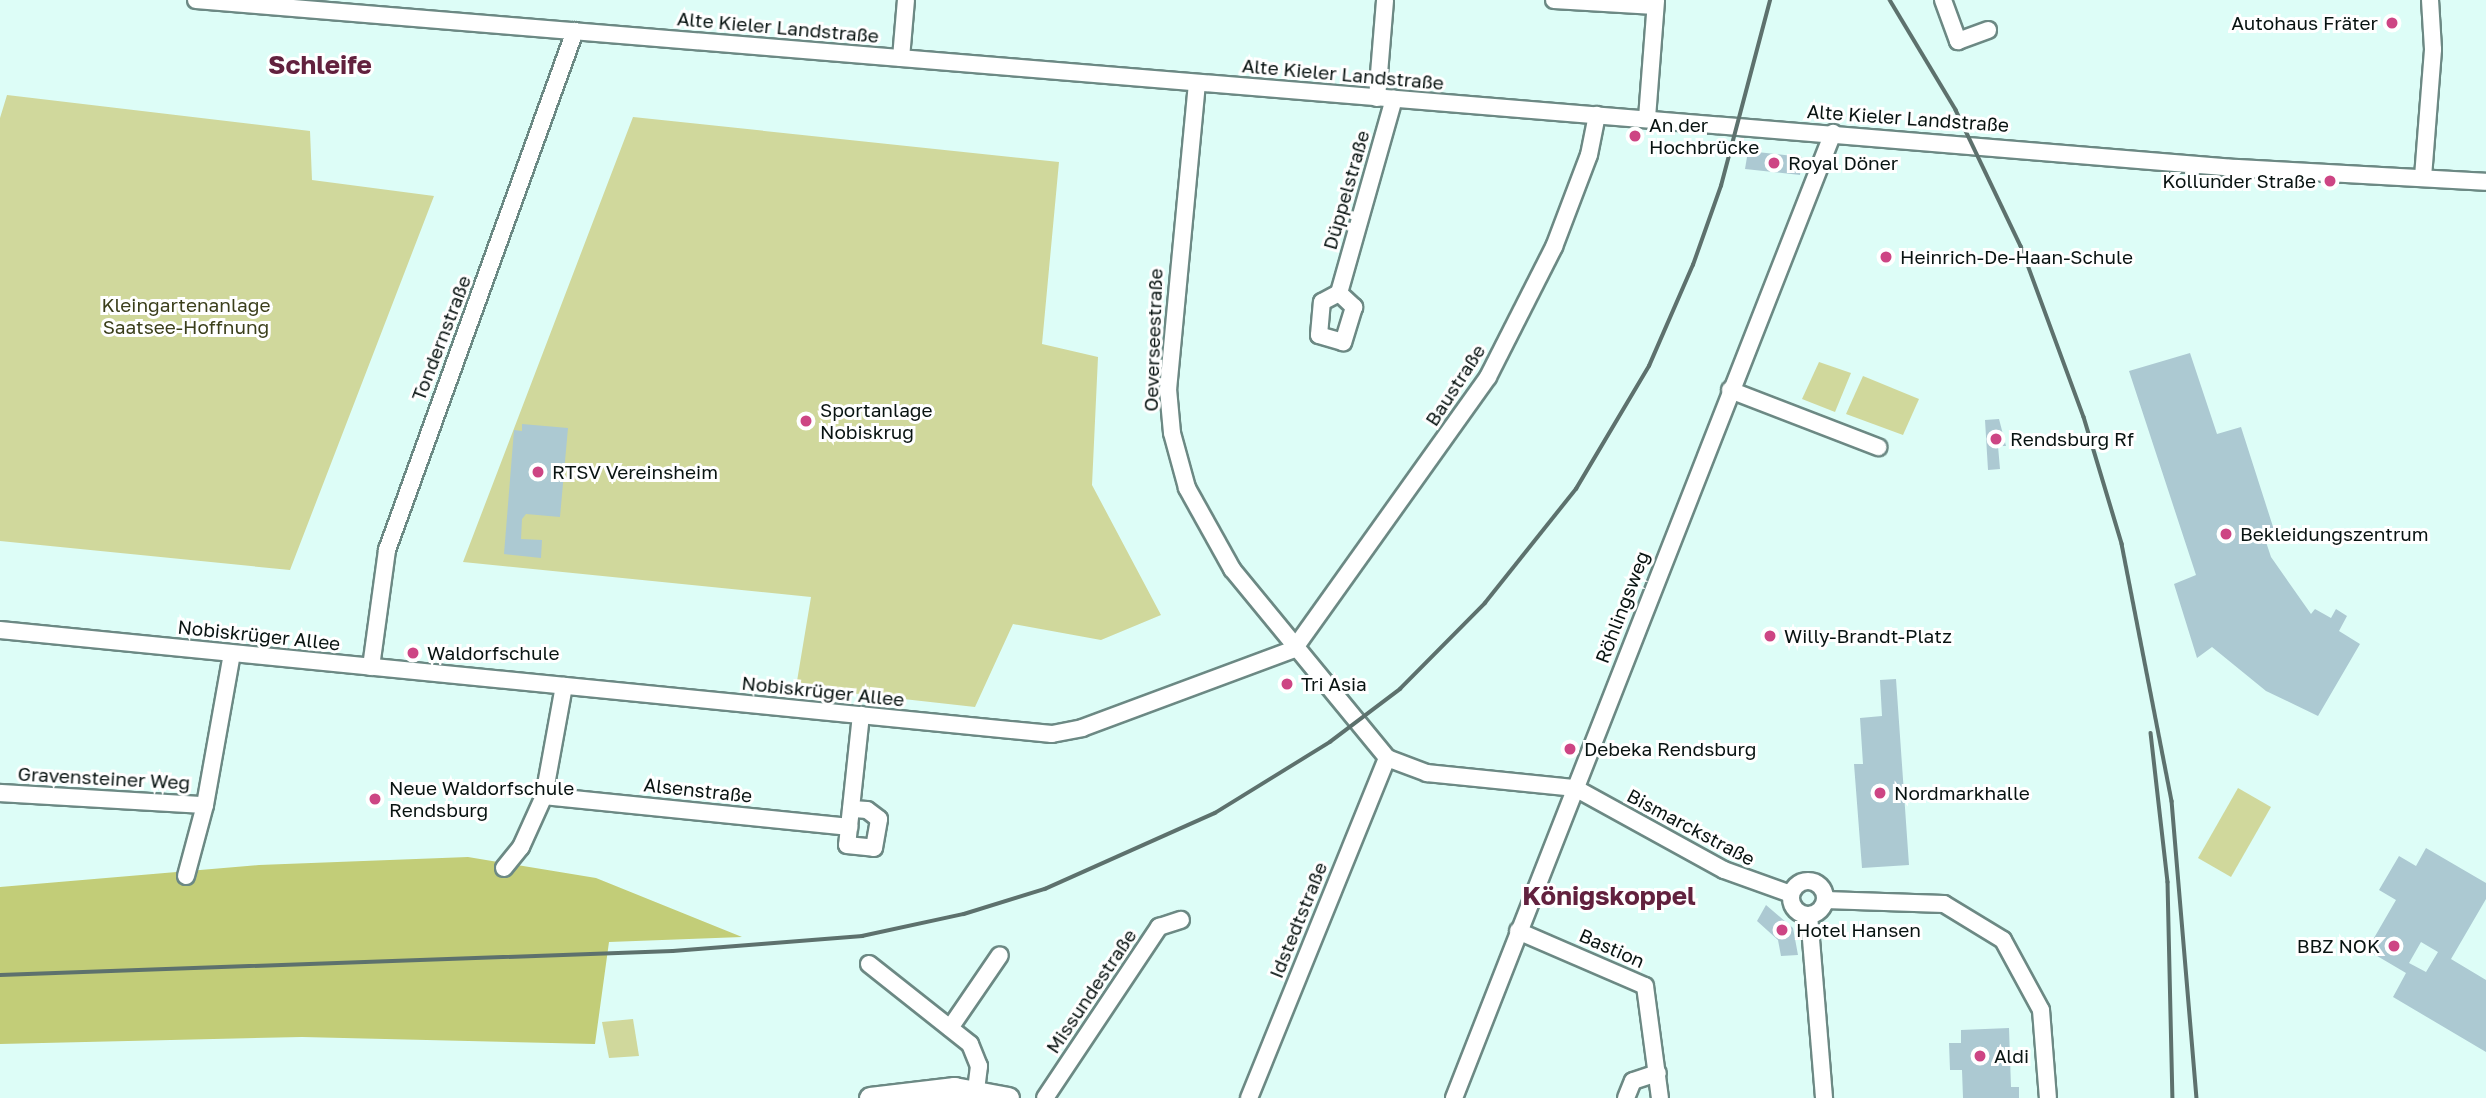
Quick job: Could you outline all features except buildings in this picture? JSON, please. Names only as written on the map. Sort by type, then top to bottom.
[{"type":"main road","points":[[870,1098],[976,1090],[1008,1098]]},
{"type":"street","name":"Alte Kieler Landstraße","points":[[197,0],[400,8],[575,31],[1197,83],[2236,168],[2486,182]]},
{"type":"street","points":[[901,58],[906,0]]},
{"type":"street","points":[[1377,98],[1385,0]]},
{"type":"street","points":[[1554,0],[1656,3],[1647,118]]},
{"type":"street","points":[[1943,0],[1958,41],[1988,30]]},
{"type":"street","points":[[2424,177],[2432,50],[2430,0]]},
{"type":"street","name":"Tondernstraße","points":[[371,667],[387,550],[575,31]]},
{"type":"street","name":"Oeverseestraße","points":[[1197,83],[1171,323],[1172,433],[1187,488],[1207,529],[1294,649]]},
{"type":"street","name":"Düppelstraße","points":[[1339,293],[1394,99]]},
{"type":"street","name":"Baustraße","points":[[1294,649],[1488,377],[1554,247],[1589,155],[1597,115]]},
{"type":"street","name":"Röhlingsweg","points":[[1454,1098],[1833,133]]},
{"type":"street","points":[[1731,390],[1878,447]]},
{"type":"street","name":"Nobiskrüger Allee","points":[[0,630],[1052,734],[1082,728],[1294,649]]},
{"type":"street","points":[[1294,649],[1387,758],[1427,773],[1575,788]]},
{"type":"street","name":"Gravensteiner Weg","points":[[186,876],[205,805],[232,654]]},
{"type":"street","points":[[504,868],[521,847],[544,796],[564,686]]},
{"type":"street","points":[[851,809],[867,810],[878,818],[874,848],[847,845],[861,715]]},
{"type":"street","name":"Idstedtstraße","points":[[1249,1098],[1387,758]]},
{"type":"street","name":"Bismarckstraße","points":[[1575,788],[1724,870],[1791,894]]},
{"type":"street","name":"Gravensteiner Weg","points":[[0,793],[205,805]]},
{"type":"street","name":"Alsenstraße","points":[[544,796],[849,827]]},
{"type":"street","points":[[1809,915],[1794,908],[1791,894],[1800,883],[1811,881],[1820,886],[1825,900]]},
{"type":"street","points":[[1809,915],[1825,900],[1944,904],[2003,940],[2041,1010],[2048,1098]]},
{"type":"street","points":[[1809,915],[1824,1098]]},
{"type":"street","name":"Missundestraße","points":[[1045,1098],[1159,927],[1181,920]]},
{"type":"street","name":"Bastion","points":[[1518,931],[1645,986],[1660,1098]]},
{"type":"street","points":[[950,1028],[1000,955]]},
{"type":"street","points":[[869,964],[950,1028],[977,1053],[976,1090]]},
{"type":"street","points":[[1626,1098],[1633,1081],[1658,1073]]},
{"type":"green space","name":"Kleingartenanlage Saatsee-Hoffnung","points":[[7,95],[310,131],[312,180],[434,196],[290,570],[0,541],[0,118]]},
{"type":"green space","name":"Sportanlage Nobiskrug","points":[[633,117],[1059,162],[1042,344],[1098,357],[1092,485],[1161,615],[1101,640],[1013,624],[975,707],[796,687],[811,597],[463,562]]},
{"type":"green space","points":[[1819,362],[1851,373],[1835,412],[1802,399]]},
{"type":"green space","points":[[1863,376],[1919,399],[1903,435],[1846,414]]},
{"type":"green space","points":[[2238,788],[2271,807],[2231,877],[2198,858]]},
{"type":"green space","points":[[468,857],[596,878],[742,937],[609,942],[595,1044],[302,1037],[0,1044],[0,887],[259,865]]},
{"type":"green space","points":[[633,1019],[639,1056],[609,1058],[602,1022]]},
{"type":"railway","points":[[0,975],[673,951],[862,936],[964,914],[1045,889],[1215,813],[1330,742],[1400,689],[1485,603],[1576,489],[1649,366],[1693,265],[1721,186],[1770,0]]},
{"type":"railway","points":[[1890,0],[1956,110],[2021,246],[2084,417],[2122,544],[2172,801],[2197,1098]]},
{"type":"railway","points":[[2151,733],[2168,882],[2173,1098]]},
{"type":"place","name":"Autohaus Fräter","points":[[2392,23]]},
{"type":"place","name":"An der Hochbrücke","points":[[1635,136]]},
{"type":"place","name":"Royal Döner","points":[[1774,163]]},
{"type":"place","name":"Kollunder Straße","points":[[2330,181]]},
{"type":"place","name":"Heinrich-De-Haan-Schule","points":[[1886,257]]},
{"type":"place","name":"Sportanlage Nobiskrug","points":[[806,421]]},
{"type":"place","name":"Rendsburg Rf","points":[[1996,439]]},
{"type":"place","name":"RTSV Vereinsheim","points":[[538,472]]},
{"type":"place","name":"Bekleidungszentrum","points":[[2226,534]]},
{"type":"place","name":"Willy-Brandt-Platz","points":[[1770,636]]},
{"type":"place","name":"Waldorfschule","points":[[413,653]]},
{"type":"place","name":"Tri Asia","points":[[1287,684]]},
{"type":"place","name":"Debeka Rendsburg","points":[[1570,749]]},
{"type":"place","name":"Nordmarkhalle","points":[[1880,793]]},
{"type":"place","name":"Neue Waldorfschule Rendsburg","points":[[375,799]]},
{"type":"place","name":"Hotel Hansen","points":[[1782,930]]},
{"type":"place","name":"BBZ NOK","points":[[2394,946]]},
{"type":"place","name":"Aldi","points":[[1980,1056]]},
{"type":"district","name":"Schleife","points":[[320,65]]},
{"type":"district","name":"Königskoppel","points":[[1609,896]]}]
